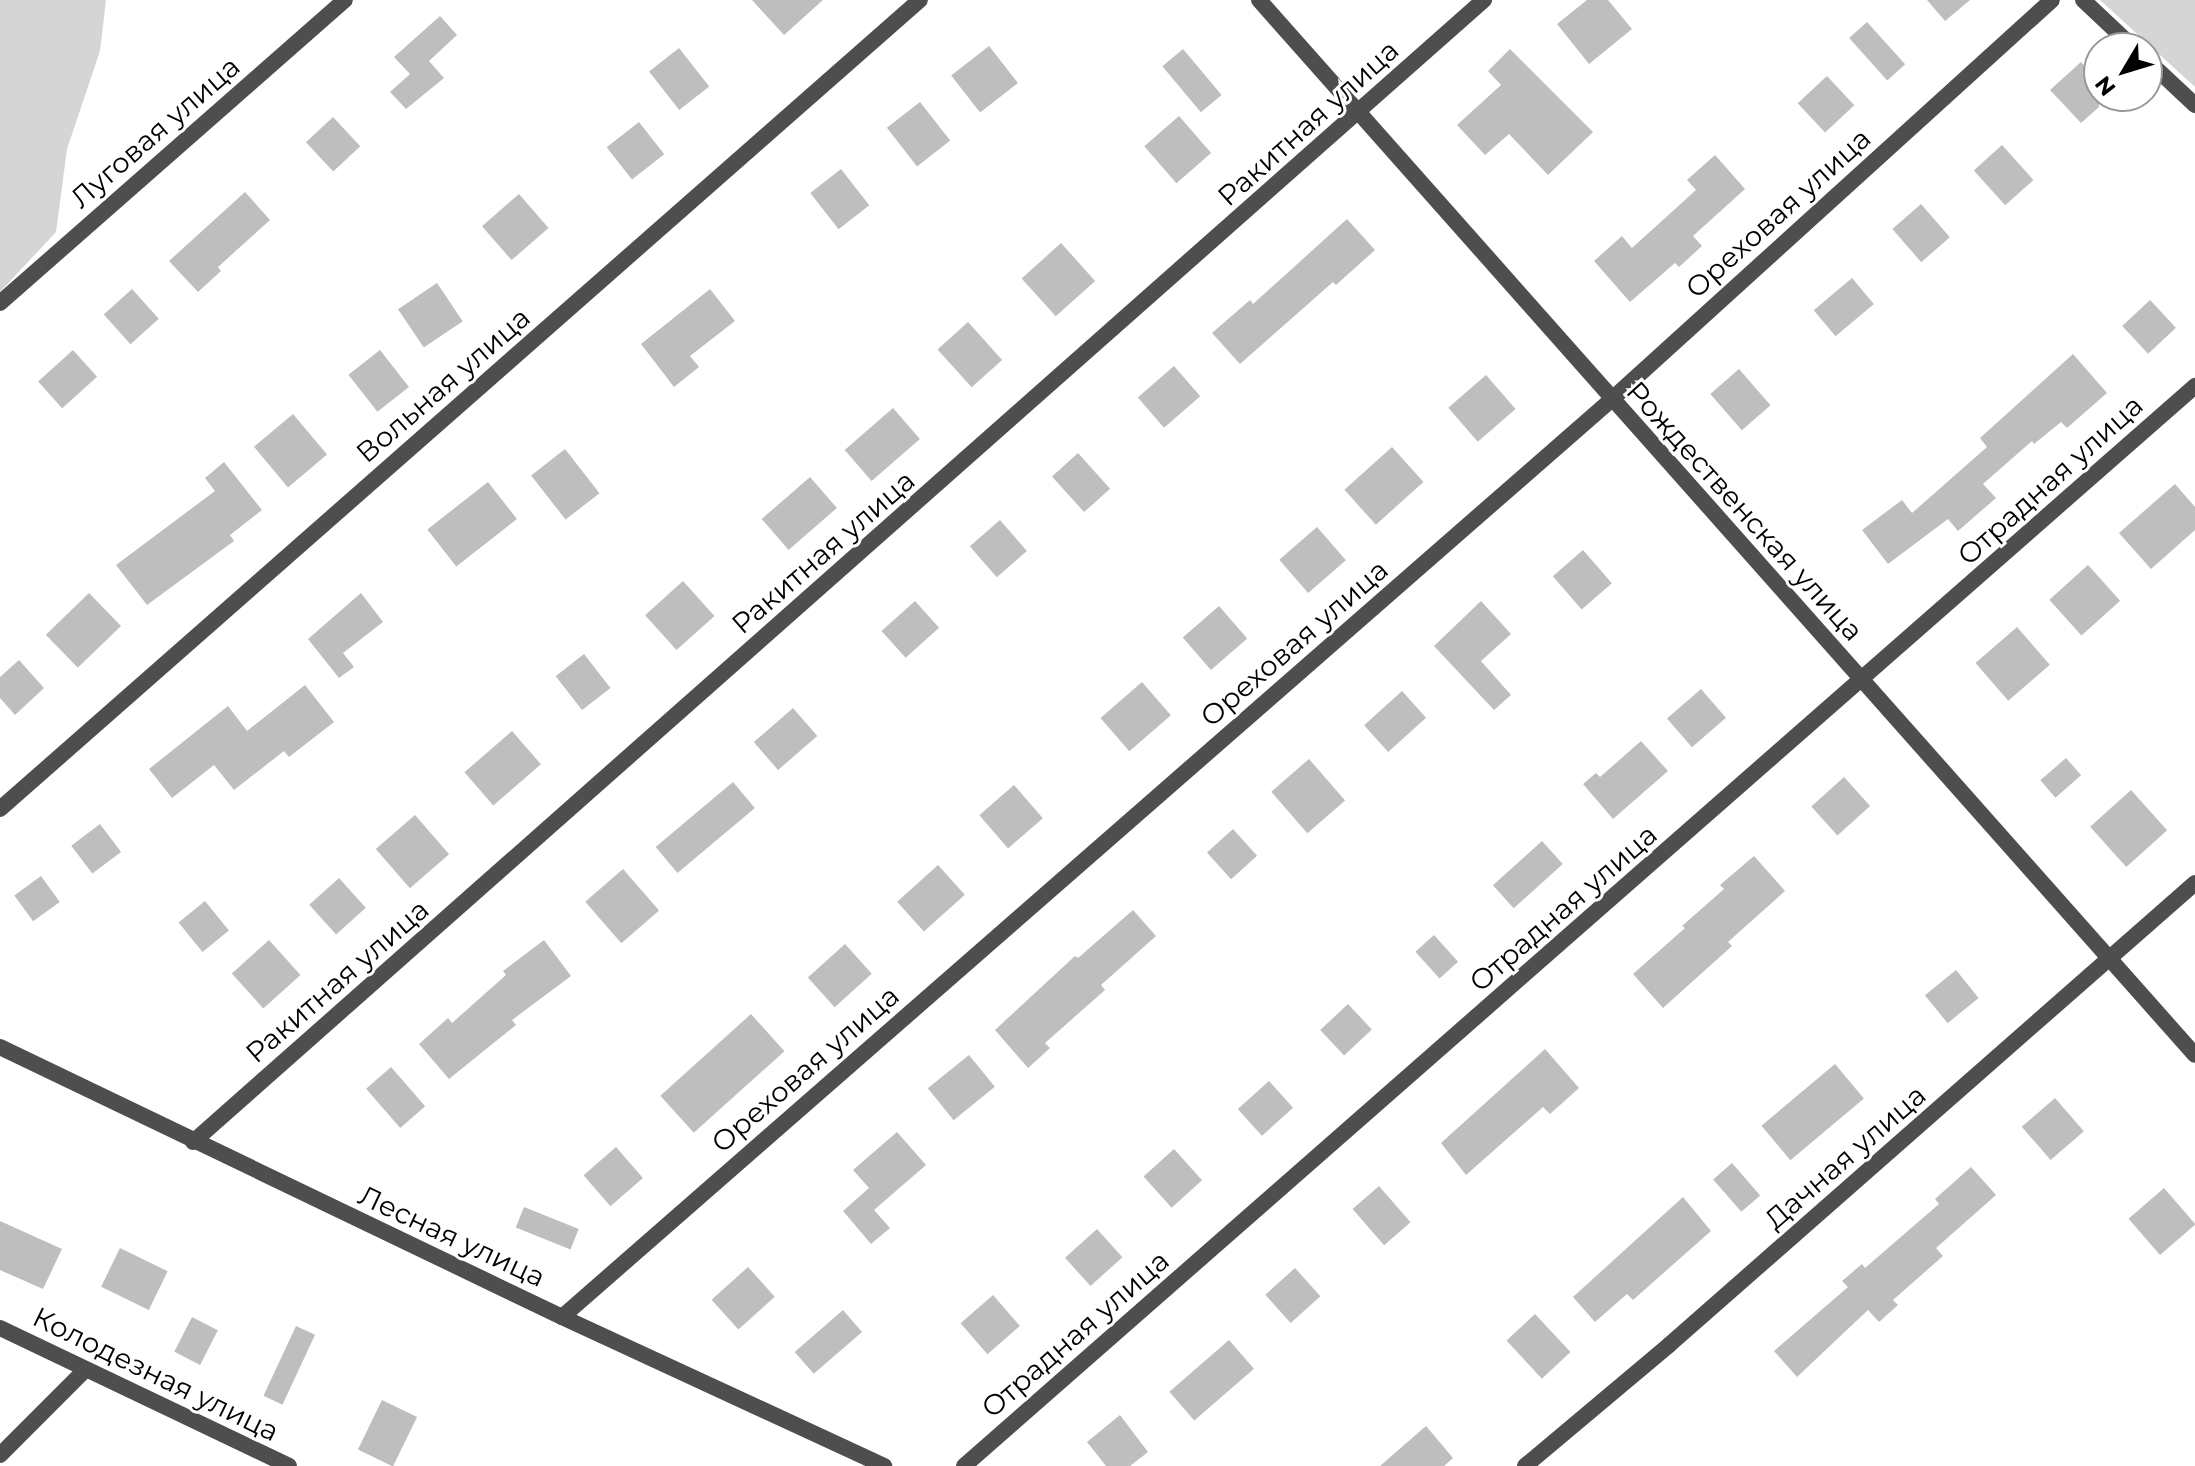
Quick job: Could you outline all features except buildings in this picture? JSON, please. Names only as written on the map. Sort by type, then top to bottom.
[{"type":"street","name":"Луговая улица","points":[[0,303],[345,0]]},
{"type":"street","name":"Вольная улица","points":[[0,809],[920,0]]},
{"type":"street","name":"Рождественская улица","points":[[1259,0],[2195,1055]]},
{"type":"street","name":"Ракитная улица","points":[[193,1142],[1360,114],[1484,0]]},
{"type":"street","name":"Ореховая улица","points":[[562,1317],[1611,400],[2052,0]]},
{"type":"street","points":[[2083,0],[2117,32]]},
{"type":"street","points":[[2163,75],[2195,105]]},
{"type":"street","name":"Отрадная улица","points":[[964,1466],[2195,386]]},
{"type":"street","name":"Дачная улица","points":[[1525,1466],[2111,960],[2195,883]]},
{"type":"street","name":"Лесная улица","points":[[0,1047],[562,1317],[884,1466]]},
{"type":"street","name":"Колодезная улица","points":[[0,1328],[84,1371],[289,1466]]},
{"type":"street","points":[[0,1455],[84,1371]]},
{"type":"shaded area","points":[[0,0],[106,0],[100,51],[67,149],[56,232],[0,292]]},
{"type":"shaded area","points":[[2100,0],[2195,0],[2195,87],[2163,58],[2163,32],[2135,32]]}]
